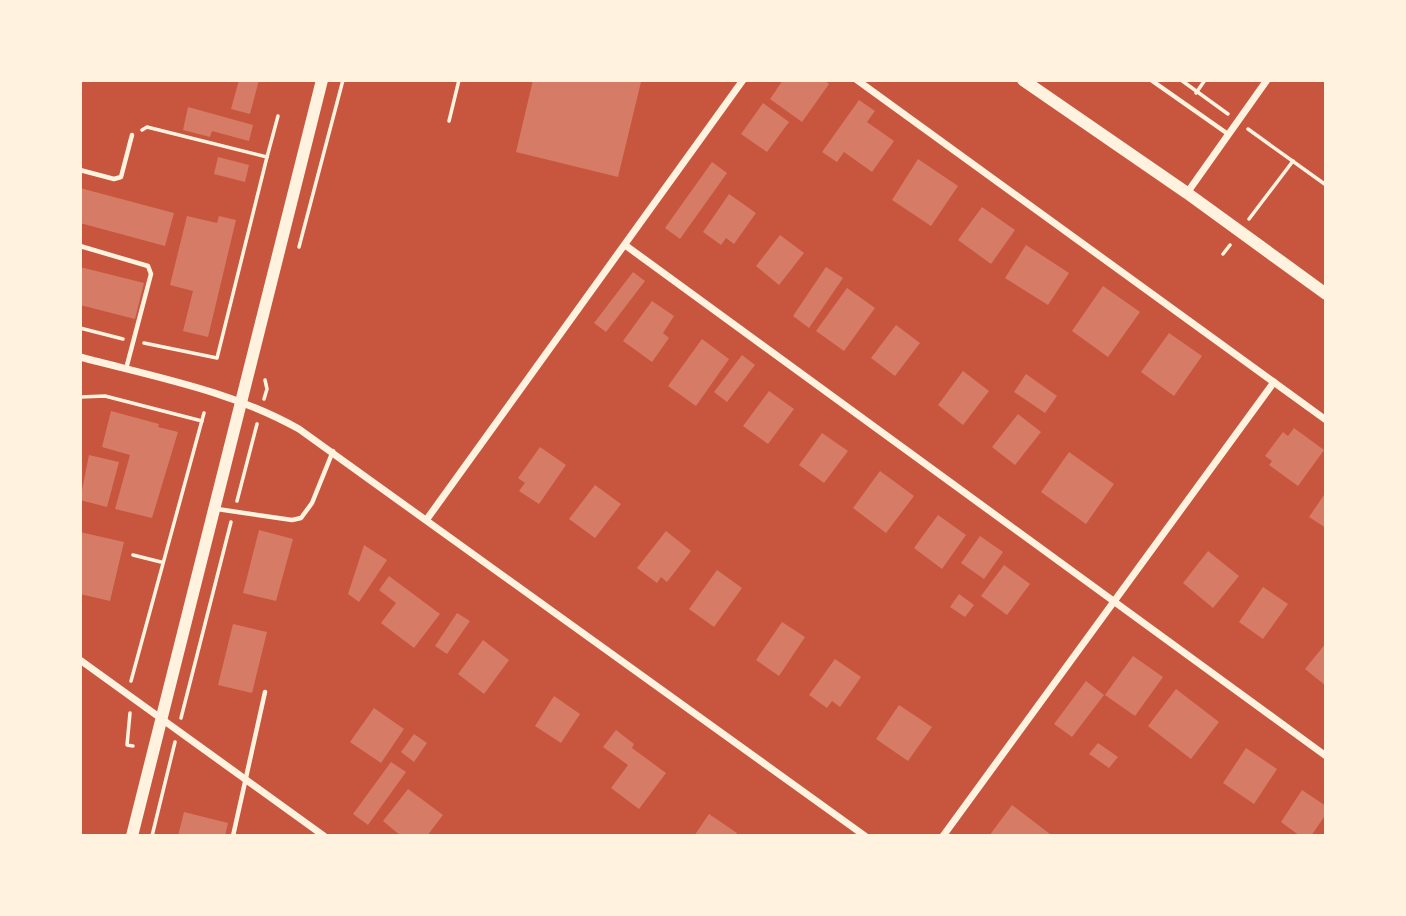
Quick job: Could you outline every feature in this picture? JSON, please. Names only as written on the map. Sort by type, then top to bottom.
[{"type":"street","points":[[131,835],[322,80]]},
{"type":"street","points":[[427,519],[743,80]]},
{"type":"street","points":[[857,80],[1325,420]]},
{"type":"street","points":[[1023,80],[1187,193],[1325,294]]},
{"type":"street","points":[[1187,193],[1267,80]]},
{"type":"street","points":[[625,245],[1325,756]]},
{"type":"street","points":[[80,357],[261,409],[333,451],[866,835]]},
{"type":"street","points":[[943,835],[1274,382]]},
{"type":"street","points":[[80,660],[324,835]]},
{"type":"lane","points":[[1150,80],[1228,134]]},
{"type":"lane","points":[[80,170],[114,179],[121,177],[132,135]]},
{"type":"lane","points":[[80,246],[148,266],[151,274],[125,369]]},
{"type":"lane","points":[[213,508],[292,520],[301,518],[312,503],[333,451]]},
{"type":"lane","points":[[233,835],[265,692]]},
{"type":"path","points":[[298,253],[342,80]]},
{"type":"path","points":[[449,121],[458,80]]},
{"type":"path","points":[[1181,80],[1325,185]]},
{"type":"path","points":[[1186,106],[1205,80]]},
{"type":"path","points":[[80,328],[217,358],[278,116]]},
{"type":"path","points":[[132,135],[147,127],[267,156]]},
{"type":"path","points":[[1223,254],[1293,161]]},
{"type":"path","points":[[152,835],[267,389],[267,370]]},
{"type":"path","points":[[80,397],[105,396],[202,421]]},
{"type":"path","points":[[133,746],[127,745],[130,683],[204,413]]},
{"type":"path","points":[[133,555],[162,562]]},
{"type":"building","points":[[239,80],[259,80],[250,114],[231,109]]},
{"type":"building","points":[[533,80],[641,82],[618,177],[516,152]]},
{"type":"building","points":[[783,80],[824,80],[829,84],[802,122],[770,99]]},
{"type":"building","points":[[859,100],[875,111],[867,122],[894,141],[872,172],[844,152],[837,162],[822,152]]},
{"type":"building","points":[[763,103],[789,122],[767,152],[741,134]]},
{"type":"building","points":[[188,107],[253,125],[249,141],[212,131],[210,137],[183,130]]},
{"type":"building","points":[[218,157],[249,165],[245,182],[214,174]]},
{"type":"building","points":[[918,159],[958,186],[931,226],[892,200]]},
{"type":"building","points":[[712,162],[727,173],[680,239],[665,228]]},
{"type":"building","points":[[80,188],[174,213],[165,246],[80,223]]},
{"type":"building","points":[[729,194],[756,213],[734,244],[726,238],[721,245],[703,232]]},
{"type":"building","points":[[982,207],[1015,230],[991,264],[958,240]]},
{"type":"building","points":[[187,216],[217,223],[219,216],[236,220],[208,337],[183,331],[193,291],[170,285]]},
{"type":"building","points":[[780,235],[804,253],[779,285],[756,266]]},
{"type":"building","points":[[1026,245],[1069,273],[1048,305],[1005,278]]},
{"type":"building","points":[[80,267],[144,283],[135,319],[80,305]]},
{"type":"building","points":[[826,267],[843,278],[809,328],[793,316]]},
{"type":"building","points":[[633,272],[645,281],[606,332],[594,323]]},
{"type":"building","points":[[1103,286],[1140,312],[1108,357],[1072,331]]},
{"type":"building","points":[[847,288],[875,308],[844,351],[816,331]]},
{"type":"building","points":[[652,301],[674,316],[663,333],[669,338],[652,362],[623,341]]},
{"type":"building","points":[[896,325],[920,343],[895,376],[871,358]]},
{"type":"building","points":[[1169,333],[1202,356],[1174,396],[1141,372]]},
{"type":"building","points":[[702,339],[729,359],[696,406],[668,386]]},
{"type":"building","points":[[742,355],[755,365],[727,402],[714,392]]},
{"type":"building","points":[[963,371],[989,391],[963,425],[938,405]]},
{"type":"building","points":[[1026,374],[1057,396],[1045,413],[1014,392]]},
{"type":"building","points":[[769,391],[794,409],[768,444],[743,426]]},
{"type":"building","points":[[111,411],[178,432],[152,518],[115,509],[130,455],[102,447]]},
{"type":"building","points":[[1018,414],[1041,432],[1015,465],[992,447]]},
{"type":"building","points":[[1294,428],[1324,450],[1298,486],[1269,465],[1272,461],[1265,456],[1283,432],[1288,436]]},
{"type":"building","points":[[822,433],[848,451],[824,483],[799,465]]},
{"type":"building","points":[[540,447],[566,465],[539,504],[519,491],[525,483],[518,478]]},
{"type":"building","points":[[1069,452],[1114,484],[1086,524],[1041,492]]},
{"type":"building","points":[[89,455],[119,462],[107,507],[80,500]]},
{"type":"building","points":[[880,471],[914,496],[886,533],[853,508]]},
{"type":"building","points":[[595,485],[621,504],[595,538],[569,519]]},
{"type":"building","points":[[1326,492],[1326,528],[1309,517]]},
{"type":"building","points":[[938,515],[966,535],[942,569],[914,548]]},
{"type":"building","points":[[259,530],[293,539],[276,601],[243,593]]},
{"type":"building","points":[[666,531],[691,551],[667,582],[661,577],[657,583],[637,568]]},
{"type":"building","points":[[80,532],[124,542],[110,601],[80,594]]},
{"type":"building","points":[[980,536],[1003,552],[984,579],[961,563]]},
{"type":"building","points":[[364,545],[387,560],[359,602],[348,594]]},
{"type":"building","points":[[1208,551],[1239,576],[1213,608],[1183,583]]},
{"type":"building","points":[[1004,565],[1030,584],[1007,615],[981,596]]},
{"type":"building","points":[[717,570],[742,588],[714,627],[689,609]]},
{"type":"building","points":[[389,576],[440,614],[414,648],[381,623],[396,603],[379,590]]},
{"type":"building","points":[[1263,587],[1288,604],[1263,639],[1239,622]]},
{"type":"building","points":[[959,594],[974,605],[965,617],[950,607]]},
{"type":"building","points":[[457,613],[470,621],[447,654],[435,646]]},
{"type":"building","points":[[782,622],[805,637],[779,676],[756,660]]},
{"type":"building","points":[[233,624],[267,632],[252,693],[218,685]]},
{"type":"building","points":[[483,640],[509,660],[484,694],[458,674]]},
{"type":"building","points":[[1326,643],[1326,686],[1305,669]]},
{"type":"building","points":[[1133,656],[1163,677],[1135,716],[1105,695]]},
{"type":"building","points":[[835,659],[861,677],[840,707],[832,701],[827,708],[809,695]]},
{"type":"building","points":[[1086,681],[1104,695],[1072,737],[1054,724]]},
{"type":"building","points":[[1176,689],[1219,722],[1191,759],[1148,726]]},
{"type":"building","points":[[554,696],[580,714],[561,743],[535,726]]},
{"type":"building","points":[[899,705],[932,727],[908,761],[876,739]]},
{"type":"building","points":[[374,708],[404,729],[381,763],[350,742]]},
{"type":"building","points":[[616,730],[634,744],[632,748],[666,773],[639,809],[611,788],[628,765],[603,747]]},
{"type":"building","points":[[414,734],[427,743],[414,762],[401,752]]},
{"type":"building","points":[[1098,743],[1118,757],[1109,768],[1089,754]]},
{"type":"building","points":[[1246,748],[1277,769],[1254,804],[1223,783]]},
{"type":"building","points":[[391,762],[406,772],[368,825],[353,814]]},
{"type":"building","points":[[408,789],[443,815],[427,836],[401,836],[383,821]]},
{"type":"building","points":[[1302,790],[1326,806],[1326,814],[1311,836],[1300,836],[1281,822]]},
{"type":"building","points":[[1012,805],[1050,834],[989,836]]},
{"type":"building","points":[[184,812],[228,823],[225,836],[178,836]]},
{"type":"building","points":[[709,814],[737,833],[736,836],[694,836]]}]
